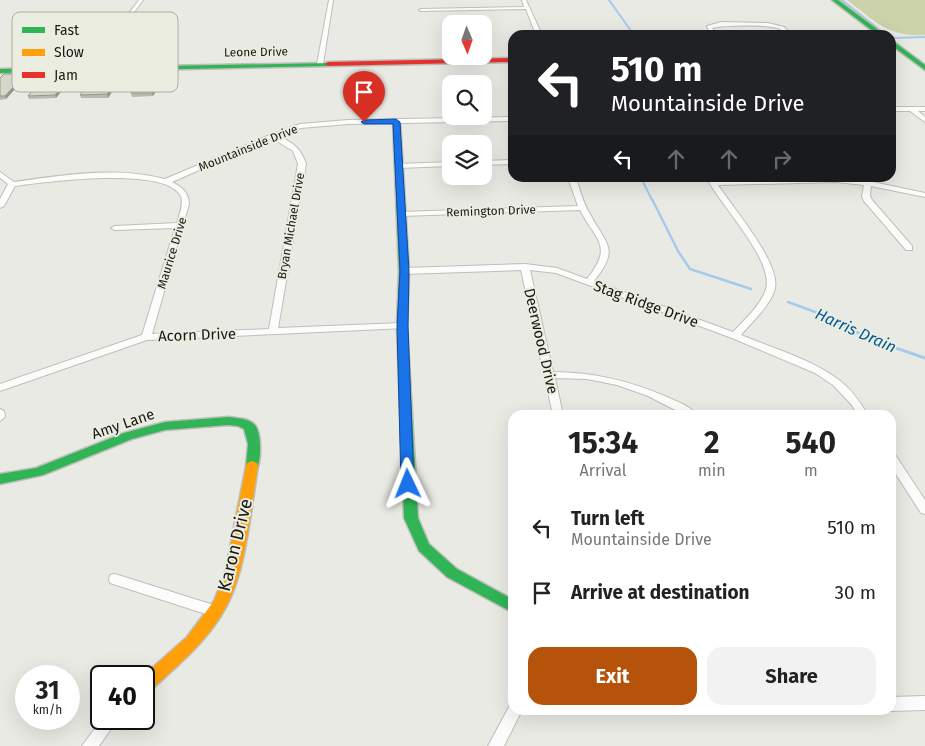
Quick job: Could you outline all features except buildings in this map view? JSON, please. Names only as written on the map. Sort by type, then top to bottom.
[{"type":"street","points":[[132,12],[141,0]]},
{"type":"street","points":[[320,64],[330,0]]},
{"type":"street","points":[[524,0],[537,30]]},
{"type":"street","points":[[835,0],[875,30]]},
{"type":"street","points":[[421,10],[527,8]]},
{"type":"street","points":[[709,30],[709,27],[721,24],[768,25],[784,30]]},
{"type":"street","points":[[896,47],[925,68]]},
{"type":"street","name":"Leone Drive","points":[[178,67],[508,60]]},
{"type":"street","points":[[896,109],[925,109]]},
{"type":"street","points":[[912,109],[925,120]]},
{"type":"street","name":"Mountainside Drive","points":[[165,182],[272,136],[313,124],[508,119]]},
{"type":"street","points":[[396,122],[404,271],[402,326],[410,518],[424,547],[452,574],[508,604]]},
{"type":"street","name":"Bryan Michael Drive","points":[[272,136],[295,147],[300,154],[302,164],[273,332]]},
{"type":"street","points":[[492,163],[508,162]]},
{"type":"street","points":[[398,166],[442,164]]},
{"type":"street","points":[[0,174],[12,184],[0,206]]},
{"type":"street","name":"Maurice Drive","points":[[12,184],[47,178],[116,175],[165,182],[182,191],[186,200],[180,225],[146,337]]},
{"type":"street","points":[[573,182],[582,208],[606,246],[602,266],[588,283]]},
{"type":"street","points":[[712,182],[763,256],[771,274],[771,288],[735,336]]},
{"type":"street","points":[[857,182],[925,195]]},
{"type":"street","points":[[868,183],[866,196],[868,201],[909,248]]},
{"type":"street","name":"Remington Drive","points":[[400,214],[582,208]]},
{"type":"street","points":[[115,228],[180,225]]},
{"type":"street","name":"Stag Ridge Drive","points":[[404,271],[525,267],[558,271],[735,336],[819,371],[837,383],[860,410]]},
{"type":"street","name":"Deerwood Drive","points":[[525,267],[557,410]]},
{"type":"street","name":"Acorn Drive","points":[[0,388],[146,337],[402,326]]},
{"type":"street","points":[[548,375],[578,374],[626,383],[684,410]]},
{"type":"street","name":"Amy Lane","points":[[0,479],[29,474],[146,430],[170,425],[200,421],[228,421],[243,423],[250,427],[254,434]]},
{"type":"street","name":"Karon Drive","points":[[155,676],[193,642],[227,589],[254,463],[254,434]]},
{"type":"street","points":[[896,465],[925,510]]},
{"type":"street","points":[[115,579],[215,610]]},
{"type":"street","points":[[896,704],[925,703]]},
{"type":"street","points":[[496,746],[512,715]]},
{"type":"street","points":[[90,746],[103,730]]},
{"type":"green space","points":[[847,0],[925,0],[925,35],[901,33],[874,21]]},
{"type":"waterway","name":"Harris Drain","points":[[609,0],[630,30]]},
{"type":"waterway","points":[[842,0],[880,30]]},
{"type":"waterway","points":[[896,38],[925,37]]},
{"type":"waterway","name":"Harris Drain","points":[[643,182],[652,200]]},
{"type":"waterway","name":"Harris Drain","points":[[652,199],[678,251],[690,269],[751,289]]},
{"type":"waterway","name":"Harris Drain","points":[[788,302],[818,313],[824,318],[877,341]]},
{"type":"waterway","name":"Harris Drain","points":[[873,340],[925,358]]},
{"type":"traffic: fast","points":[[835,0],[875,30]]},
{"type":"traffic: fast","points":[[896,46],[925,68]]},
{"type":"traffic: fast","points":[[178,67],[328,64]]},
{"type":"traffic: fast","points":[[0,71],[12,71]]},
{"type":"traffic: fast","points":[[396,122],[404,271],[402,326],[411,518],[424,547],[452,573],[508,604]]},
{"type":"traffic: fast","points":[[0,479],[38,472],[128,436],[165,426],[228,421],[240,422],[250,427],[254,444],[252,466]]},
{"type":"traffic: slow","points":[[155,676],[192,642],[220,604],[232,573],[252,466]]},
{"type":"traffic: jam","points":[[328,64],[508,60]]},
{"type":"route","points":[[364,122],[396,122],[404,271],[402,326],[408,484]]}]
